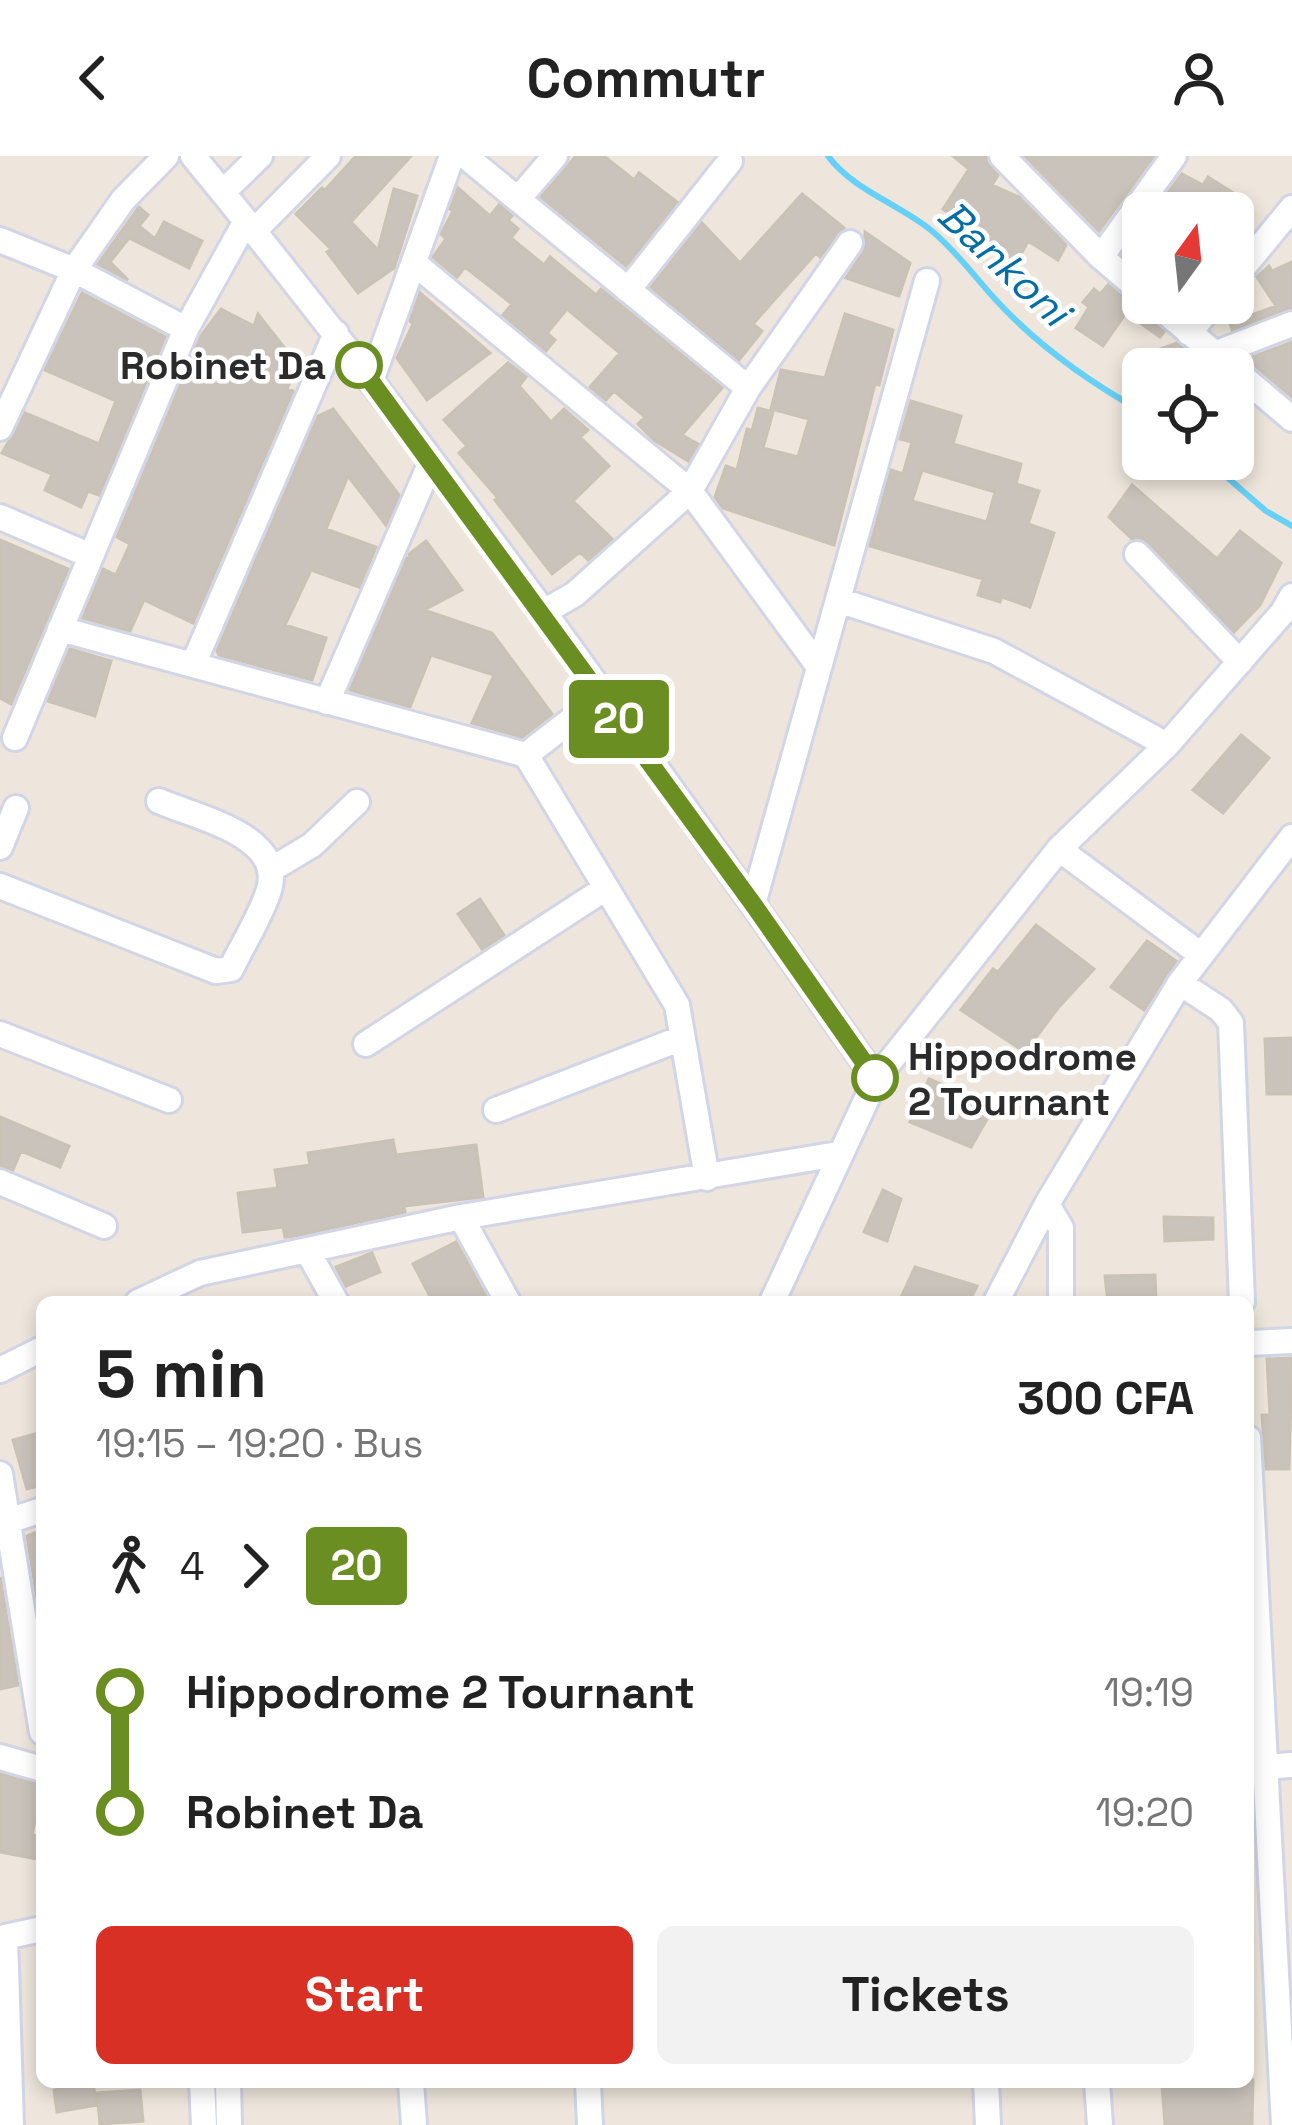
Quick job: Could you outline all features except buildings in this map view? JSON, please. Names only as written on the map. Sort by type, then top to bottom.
[{"type":"street","points":[[0,428],[74,270],[123,200],[166,156]]},
{"type":"street","points":[[194,156],[336,333],[876,1079]]},
{"type":"street","points":[[223,193],[260,156]]},
{"type":"street","points":[[15,738],[186,329],[250,226],[328,156]]},
{"type":"street","points":[[371,381],[452,156]]},
{"type":"street","points":[[465,156],[748,388]]},
{"type":"street","points":[[518,199],[556,156]]},
{"type":"street","points":[[1002,156],[1028,165],[1101,257],[1122,275]]},
{"type":"street","points":[[1101,257],[1174,156]]},
{"type":"street","points":[[628,290],[730,161]]},
{"type":"street","points":[[1254,254],[1292,208]]},
{"type":"street","points":[[0,240],[74,270],[186,329]]},
{"type":"street","points":[[542,613],[574,594],[690,491],[748,388],[850,243]]},
{"type":"street","points":[[414,263],[690,491],[819,667]]},
{"type":"street","points":[[753,904],[928,280]]},
{"type":"street","points":[[1179,324],[1210,348]]},
{"type":"street","points":[[1189,333],[1196,324]]},
{"type":"street","points":[[1230,348],[1292,324]]},
{"type":"street","points":[[193,665],[336,333]]},
{"type":"street","points":[[1254,386],[1292,419]]},
{"type":"street","points":[[327,701],[431,463]]},
{"type":"street","points":[[0,517],[91,556]]},
{"type":"street","points":[[1137,554],[1240,662]]},
{"type":"street","points":[[838,600],[994,651],[1167,745]]},
{"type":"street","points":[[775,1296],[876,1079],[1059,849],[1167,745],[1289,609]]},
{"type":"street","points":[[60,629],[526,755],[677,1005],[707,1178]]},
{"type":"street","points":[[526,755],[602,696]]},
{"type":"street","points":[[0,886],[216,971],[231,969],[270,890],[272,869],[266,852],[245,838],[160,802]]},
{"type":"street","points":[[272,869],[312,845],[357,802]]},
{"type":"street","points":[[0,847],[16,808]]},
{"type":"street","points":[[999,1296],[1047,1204],[1180,983],[1292,837]]},
{"type":"street","points":[[1059,849],[1201,954]]},
{"type":"street","points":[[365,1044],[606,888]]},
{"type":"street","points":[[1180,983],[1221,1010],[1231,1023],[1241,1296]]},
{"type":"street","points":[[0,1034],[169,1100]]},
{"type":"street","points":[[496,1110],[682,1038]]},
{"type":"street","points":[[181,1293],[200,1273],[461,1216],[838,1154]]},
{"type":"street","points":[[0,1182],[104,1226]]},
{"type":"street","points":[[1047,1204],[1061,1228],[1060,1296]]},
{"type":"street","points":[[461,1216],[505,1296]]},
{"type":"street","points":[[307,1250],[333,1296]]},
{"type":"street","points":[[1254,1342],[1292,1341]]},
{"type":"street","points":[[0,1370],[36,1352]]},
{"type":"street","points":[[0,1474],[36,1657]]},
{"type":"street","points":[[8,1520],[36,1512]]},
{"type":"street","points":[[1254,1657],[1260,1898],[1283,2125]]},
{"type":"street","points":[[0,1757],[36,1767]]},
{"type":"street","points":[[1257,1767],[1292,1766]]},
{"type":"street","points":[[11,2125],[3,1938],[36,1930]]},
{"type":"street","points":[[202,2088],[204,2125]]},
{"type":"street","points":[[228,2088],[230,2125]]},
{"type":"street","points":[[411,2088],[414,2125]]},
{"type":"street","points":[[588,2088],[590,2125]]},
{"type":"street","points":[[986,2088],[988,2125]]},
{"type":"street","points":[[1097,2088],[1100,2125]]},
{"type":"waterway","name":"Bankoni","points":[[828,156],[863,188],[932,231],[1046,347],[1122,399]]},
{"type":"waterway","name":"Bankoni","points":[[1230,480],[1292,526]]},
{"type":"bus line","name":"20","points":[[359,365],[875,1078]]},
{"type":"place","name":"Robinet Da","points":[[359,365]]},
{"type":"place","name":"Hippodrome 2 Tournant","points":[[875,1078]]}]
